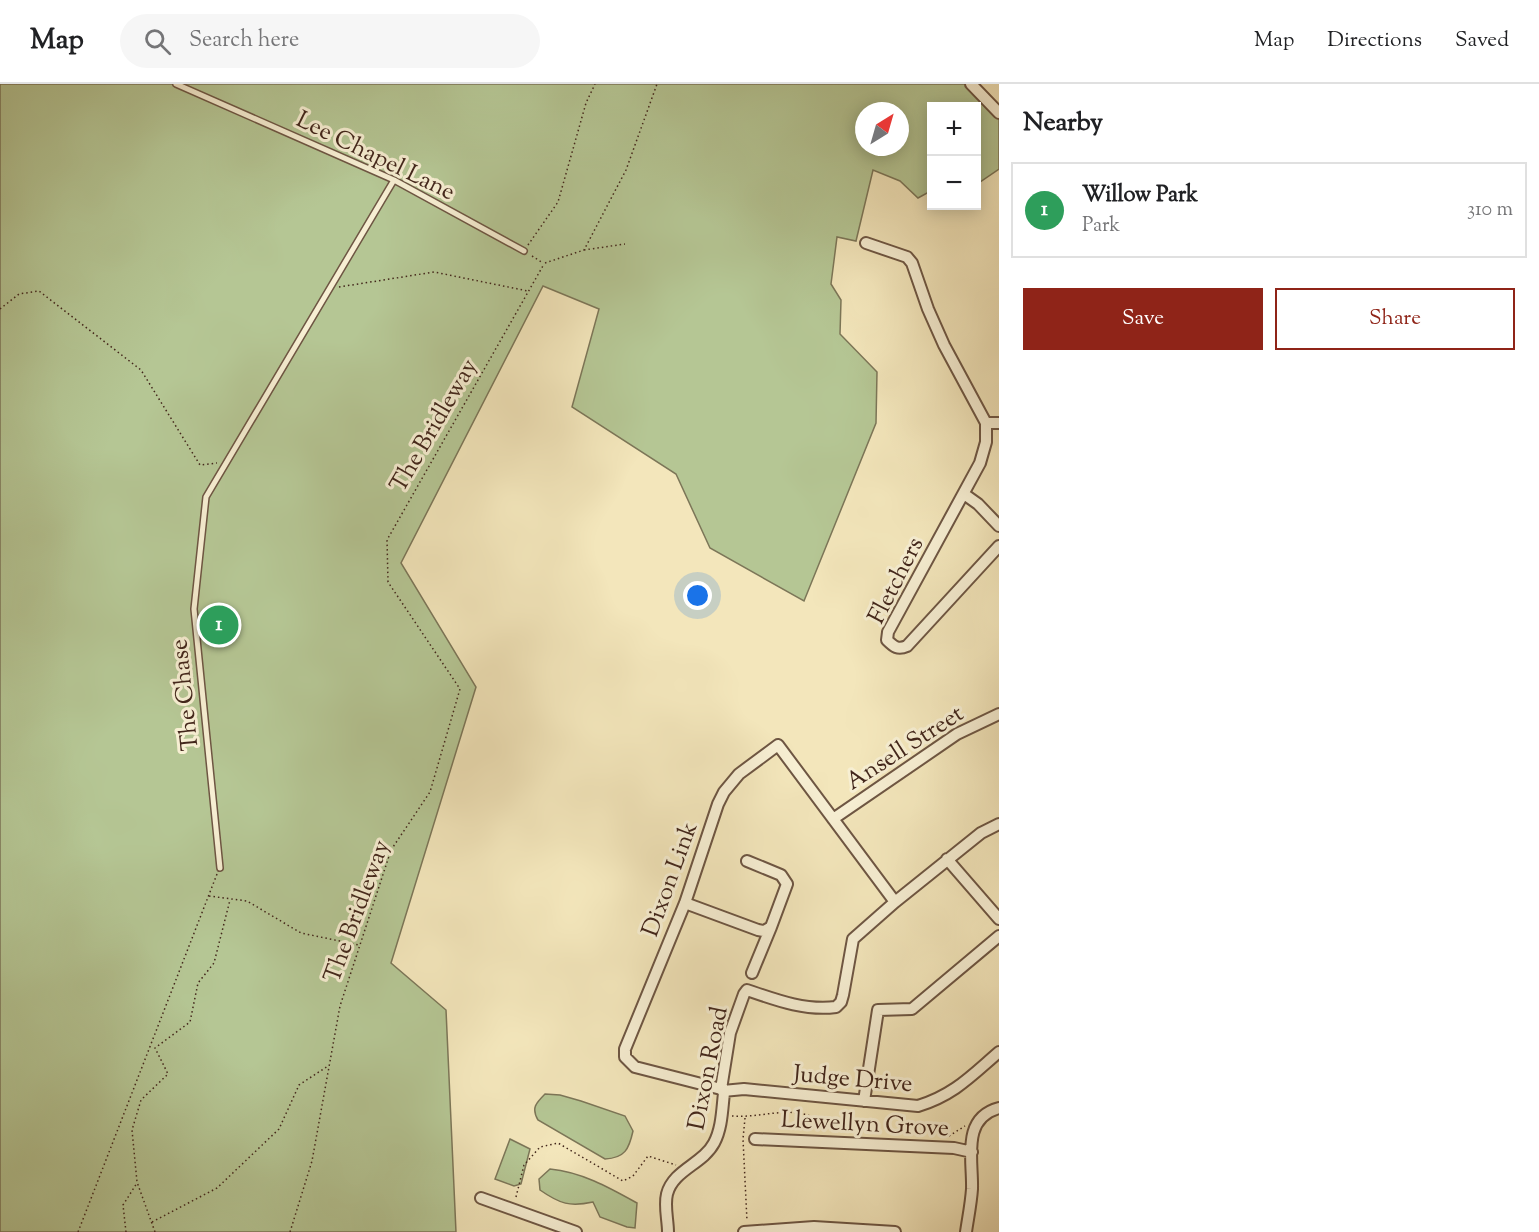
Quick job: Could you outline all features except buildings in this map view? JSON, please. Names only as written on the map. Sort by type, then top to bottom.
[{"type":"street","points":[[971,84],[999,113]]},
{"type":"street","points":[[866,243],[908,257],[944,345],[986,423],[999,423]]},
{"type":"street","name":"Fletchers","points":[[986,423],[986,442],[980,464],[888,632],[887,640],[900,649],[907,646],[999,546]]},
{"type":"street","points":[[964,494],[978,504],[999,526]]},
{"type":"street","name":"Ansell Street","points":[[833,819],[957,734],[999,714]]},
{"type":"street","name":"Dixon Link","points":[[722,1090],[635,1067],[625,1057],[625,1049],[685,903],[718,804],[724,792],[739,774],[778,745],[895,902]]},
{"type":"street","name":"Dixon Road","points":[[668,1232],[667,1193],[673,1181],[705,1155],[713,1145],[722,1116],[724,1093],[722,1090],[730,1033],[739,1005],[747,990],[788,1004],[836,1007],[843,995],[853,939],[981,833],[999,824]]},
{"type":"street","points":[[947,860],[999,919]]},
{"type":"street","points":[[747,861],[778,873],[787,884],[752,974]]},
{"type":"street","points":[[685,903],[758,930],[764,931],[771,927]]},
{"type":"street","points":[[864,1101],[878,1010],[912,1009],[999,936]]},
{"type":"street","name":"Judge Drive","points":[[722,1090],[744,1089],[918,1106],[940,1100],[999,1052]]},
{"type":"street","points":[[966,1232],[972,1191],[970,1139],[983,1116],[999,1108]]},
{"type":"street","name":"Llewellyn Grove","points":[[755,1139],[954,1148],[972,1152]]},
{"type":"street","points":[[481,1198],[576,1232]]},
{"type":"street","points":[[746,1232],[814,1227],[895,1232]]},
{"type":"lane","name":"Lee Chapel Lane","points":[[176,84],[394,180],[524,251]]},
{"type":"lane","name":"The Chase","points":[[219,868],[194,609],[206,497],[394,180]]},
{"type":"path","points":[[595,84],[585,104],[558,202],[524,251],[544,264],[584,250],[625,244]]},
{"type":"path","points":[[584,250],[626,170],[657,84]]},
{"type":"path","name":"The Bridleway","points":[[290,1232],[312,1161],[340,1006],[391,850],[430,792],[460,689],[388,582],[387,540],[544,264]]},
{"type":"path","points":[[330,289],[434,272],[528,291]]},
{"type":"path","points":[[0,309],[19,294],[39,291],[141,370],[200,465],[227,462]]},
{"type":"path","points":[[78,1232],[219,868]]},
{"type":"path","points":[[208,896],[247,901],[301,933],[360,945]]},
{"type":"path","points":[[155,1232],[137,1182],[132,1130],[141,1100],[168,1074],[155,1048],[190,1022],[198,983],[214,963],[230,900]]},
{"type":"path","points":[[152,1222],[217,1188],[279,1129],[299,1085],[330,1064]]},
{"type":"path","points":[[722,1116],[745,1117],[799,1113],[856,1134]]},
{"type":"path","points":[[745,1117],[743,1177],[746,1232]]},
{"type":"path","points":[[948,1137],[971,1122]]},
{"type":"path","points":[[512,1210],[524,1165],[540,1147],[558,1143],[623,1181],[633,1176],[648,1156],[687,1169]]},
{"type":"path","points":[[126,1232],[123,1205],[137,1182]]},
{"type":"green space","points":[[0,84],[971,84],[999,113],[999,169],[981,181],[981,102],[927,102],[927,193],[918,198],[900,181],[873,170],[856,241],[837,237],[831,284],[841,300],[840,334],[877,372],[876,423],[804,601],[710,548],[676,474],[572,407],[599,309],[543,286],[401,563],[476,687],[391,963],[446,1010],[456,1232],[0,1232]]},
{"type":"green space","points":[[545,1094],[560,1095],[625,1116],[633,1131],[628,1148],[617,1157],[605,1159],[538,1120],[535,1112],[536,1106]]},
{"type":"green space","points":[[510,1139],[530,1149],[521,1184],[514,1186],[495,1179]]},
{"type":"green space","points":[[550,1169],[584,1177],[637,1203],[635,1228],[600,1217],[593,1202],[565,1203],[540,1190],[539,1179]]},
{"type":"place","name":"Willow Park","points":[[219,625]]}]
